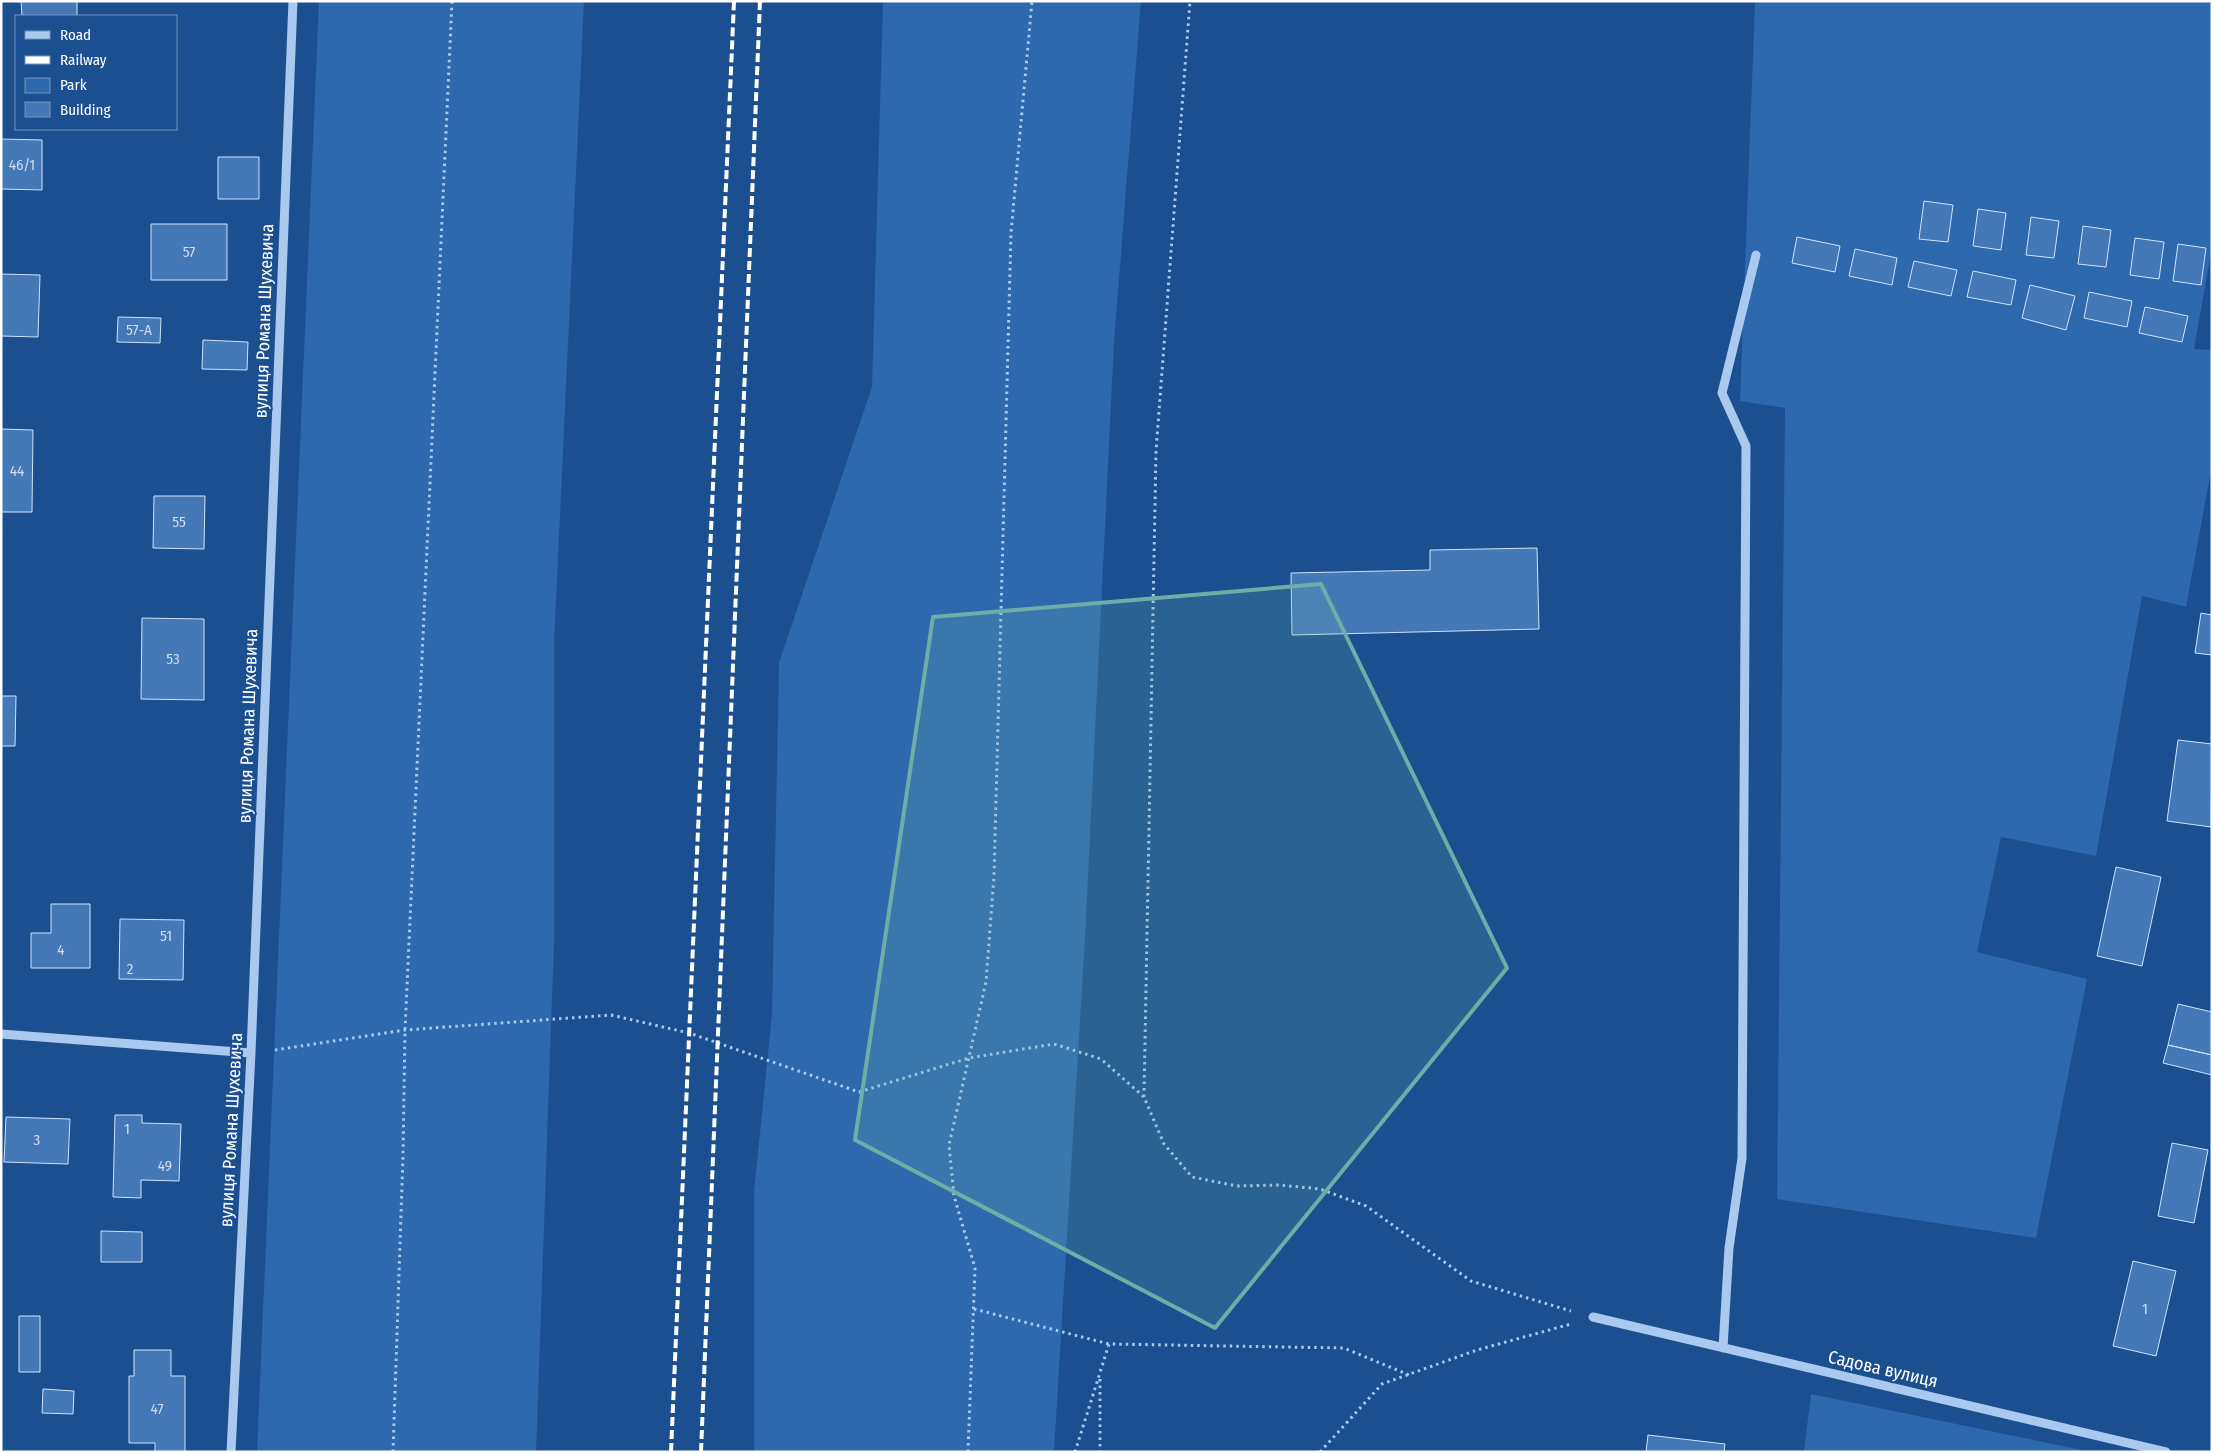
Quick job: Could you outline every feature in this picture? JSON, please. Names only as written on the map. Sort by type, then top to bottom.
[{"type":"street","name":"вулиця Романа Шухевича","points":[[231,1452],[251,1053],[294,1]]},
{"type":"street","points":[[1723,1348],[1729,1248],[1742,1158],[1746,446],[1722,393],[1756,255]]},
{"type":"street","points":[[1,1034],[251,1053]]},
{"type":"street","name":"Садова вулиця","points":[[1593,1318],[2166,1452]]},
{"type":"path","points":[[393,1452],[403,1156],[405,1030],[452,1]]},
{"type":"path","points":[[968,1452],[975,1268],[954,1196],[949,1145],[986,982],[994,876],[1011,233],[1032,1]]},
{"type":"path","points":[[1144,1098],[1156,451],[1190,1]]},
{"type":"path","points":[[251,1053],[405,1030],[610,1015],[689,1033],[859,1092],[969,1058],[1054,1044],[1101,1059],[1144,1098],[1164,1144],[1192,1177],[1237,1186],[1280,1185],[1320,1189],[1366,1206],[1471,1281],[1593,1318]]},
{"type":"path","points":[[974,1308],[1108,1344],[1344,1348],[1409,1375]]},
{"type":"path","points":[[1320,1452],[1382,1384],[1477,1350],[1593,1318]]},
{"type":"path","points":[[1075,1452],[1108,1344]]},
{"type":"path","points":[[1100,1373],[1100,1452]]},
{"type":"highlighted area","points":[[1321,584],[1507,968],[1215,1328],[855,1140],[933,617]]},
{"type":"green space","points":[[319,1],[584,1],[554,644],[554,943],[536,1452],[257,1452]]},
{"type":"green space","points":[[883,1],[1141,1],[1114,342],[1085,938],[1054,1452],[754,1452],[754,1192],[772,1014],[779,663],[872,387]]},
{"type":"green space","points":[[1755,1],[2212,1],[2212,247],[2194,349],[2212,350],[2212,465],[2186,607],[2142,596],[2096,856],[2001,837],[1977,952],[2087,979],[2036,1238],[1777,1199],[1785,408],[1740,401]]},
{"type":"green space","points":[[1811,1394],[2082,1450],[2082,1452],[1804,1452]]},
{"type":"building","points":[[21,1],[77,1],[77,15],[22,15]]},
{"type":"building","points":[[1,139],[42,140],[42,190],[1,189]]},
{"type":"building","points":[[218,157],[259,157],[259,199],[218,199]]},
{"type":"building","points":[[1924,201],[1953,205],[1948,242],[1919,239]]},
{"type":"building","points":[[1978,209],[2006,213],[2001,250],[1973,246]]},
{"type":"building","points":[[2031,217],[2059,221],[2054,258],[2026,255]]},
{"type":"building","points":[[151,224],[227,224],[227,280],[151,280]]},
{"type":"building","points":[[2083,226],[2111,230],[2106,267],[2078,264]]},
{"type":"building","points":[[1797,237],[1840,246],[1835,272],[1792,263]]},
{"type":"building","points":[[2135,238],[2164,242],[2159,279],[2130,275]]},
{"type":"building","points":[[2178,244],[2206,248],[2201,285],[2173,281]]},
{"type":"building","points":[[1855,249],[1897,258],[1892,285],[1849,276]]},
{"type":"building","points":[[1914,261],[1957,270],[1951,296],[1908,287]]},
{"type":"building","points":[[1973,271],[2016,280],[2011,305],[1967,297]]},
{"type":"building","points":[[1,274],[40,275],[38,337],[1,336]]},
{"type":"building","points":[[2030,285],[2075,296],[2066,330],[2022,318]]},
{"type":"building","points":[[2089,292],[2132,301],[2127,327],[2084,318]]},
{"type":"building","points":[[2145,307],[2188,316],[2182,342],[2139,333]]},
{"type":"building","points":[[118,317],[161,318],[160,343],[117,342]]},
{"type":"building","points":[[203,340],[248,342],[247,370],[202,369]]},
{"type":"building","points":[[1,429],[33,430],[32,512],[1,512]]},
{"type":"building","points":[[154,496],[205,496],[204,549],[153,548]]},
{"type":"building","points":[[1537,548],[1539,629],[1292,635],[1291,573],[1430,570],[1430,550]]},
{"type":"building","points":[[2201,613],[2212,615],[2212,655],[2195,653]]},
{"type":"building","points":[[142,618],[204,619],[204,700],[141,699]]},
{"type":"building","points":[[1,696],[16,696],[15,746],[1,746]]},
{"type":"building","points":[[2178,740],[2212,744],[2211,827],[2167,821]]},
{"type":"building","points":[[2116,867],[2161,877],[2142,966],[2097,956]]},
{"type":"building","points":[[51,904],[90,904],[90,968],[31,968],[31,933],[51,933]]},
{"type":"building","points":[[120,919],[184,920],[183,980],[119,979]]},
{"type":"building","points":[[2178,1004],[2212,1012],[2212,1055],[2168,1045]]},
{"type":"building","points":[[2168,1045],[2212,1055],[2212,1075],[2163,1063]]},
{"type":"building","points":[[115,1115],[142,1115],[142,1123],[181,1124],[179,1181],[141,1180],[141,1198],[113,1197]]},
{"type":"building","points":[[6,1117],[70,1119],[68,1164],[4,1162]]},
{"type":"building","points":[[2172,1143],[2208,1150],[2194,1223],[2158,1216]]},
{"type":"building","points":[[101,1231],[142,1232],[142,1262],[101,1262]]},
{"type":"building","points":[[2133,1261],[2176,1271],[2156,1356],[2113,1346]]},
{"type":"building","points":[[19,1316],[40,1316],[40,1372],[19,1372]]},
{"type":"building","points":[[134,1350],[171,1350],[171,1376],[185,1376],[185,1452],[155,1452],[155,1443],[129,1443],[129,1376],[134,1376]]},
{"type":"building","points":[[43,1389],[74,1391],[73,1414],[42,1413]]},
{"type":"building","points":[[1648,1435],[1725,1444],[1724,1452],[1646,1452]]},
{"type":"railway","points":[[671,1452],[734,1]]},
{"type":"railway","points":[[701,1452],[760,1]]}]
